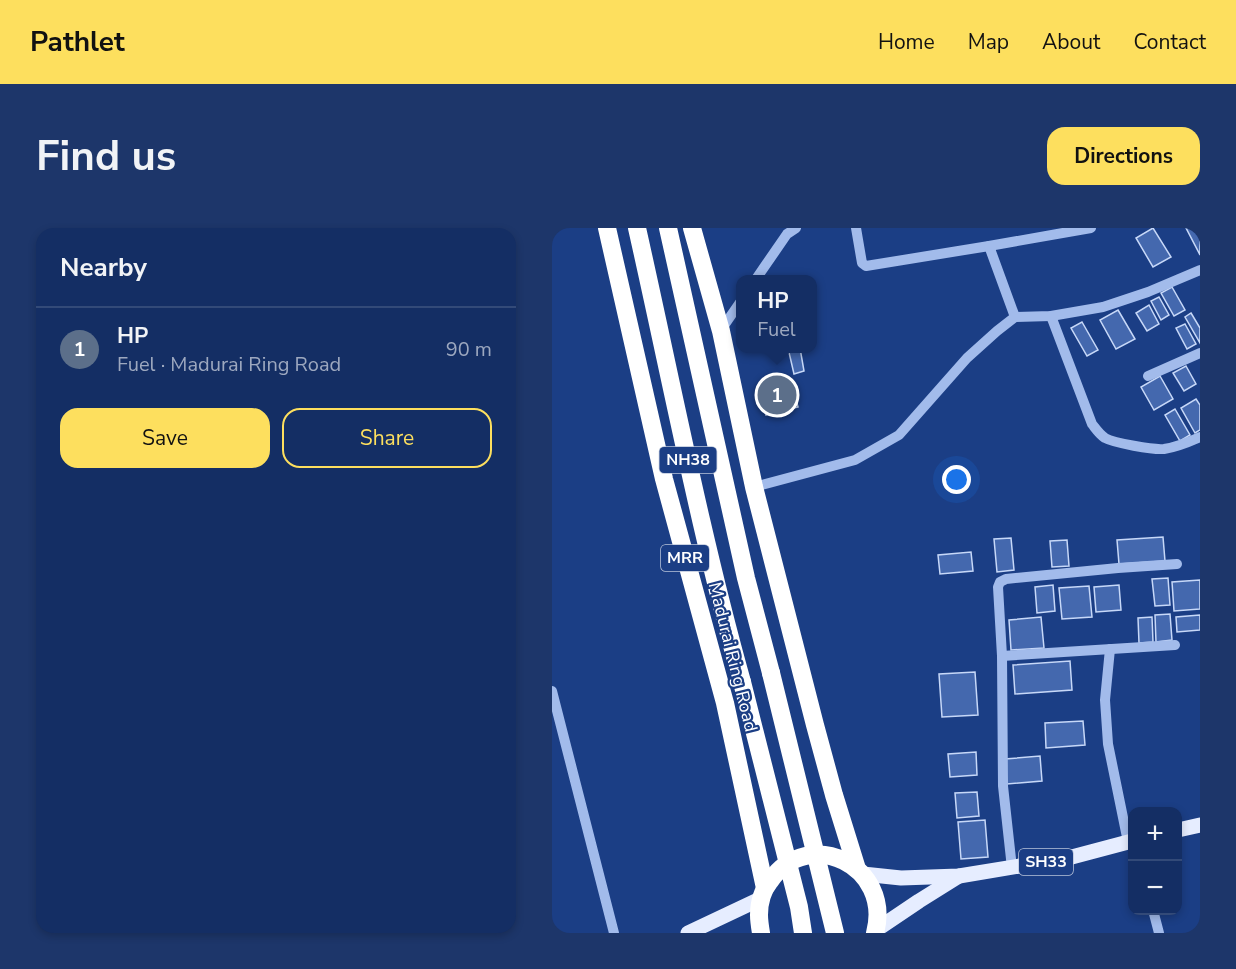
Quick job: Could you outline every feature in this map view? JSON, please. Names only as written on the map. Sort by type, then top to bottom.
[{"type":"highway","name":"Madurai Ring Road","points":[[607,228],[664,479],[725,703],[763,893],[758,916],[761,933]]},
{"type":"highway","name":"NH38","points":[[637,228],[689,468],[804,933]]},
{"type":"highway","name":"NH38","points":[[668,228],[746,578],[835,933]]},
{"type":"highway","points":[[692,228],[721,331],[754,487],[834,795],[860,872],[874,891],[878,911],[876,932]]},
{"type":"highway","points":[[763,893],[775,873],[790,862],[807,856],[825,855],[842,859],[860,872]]},
{"type":"main road","points":[[1182,829],[1200,825]]},
{"type":"main road","name":"SH33","points":[[860,872],[902,878],[959,876],[1068,858],[1128,843]]},
{"type":"main road","name":"SH33","points":[[876,932],[959,876]]},
{"type":"main road","points":[[688,933],[763,893]]},
{"type":"street","points":[[759,275],[787,234],[796,228]]},
{"type":"street","points":[[856,228],[862,263],[866,267],[1091,228]]},
{"type":"street","points":[[989,246],[1015,317]]},
{"type":"street","points":[[754,487],[855,460],[899,435],[967,358],[1015,317],[1051,316],[1103,307],[1148,292],[1200,270]]},
{"type":"street","points":[[721,331],[736,308]]},
{"type":"street","points":[[1051,316],[1092,424],[1099,434],[1107,440],[1163,449],[1182,445],[1200,436]]},
{"type":"street","points":[[1148,376],[1200,352]]},
{"type":"street","points":[[1012,868],[1003,786],[1002,656],[998,586],[1000,582],[1006,579],[1176,564]]},
{"type":"street","points":[[1002,656],[1175,645]]},
{"type":"street","points":[[1110,649],[1105,700],[1108,744],[1128,833]]},
{"type":"street","points":[[552,691],[614,933]]},
{"type":"street","points":[[1154,915],[1158,933]]},
{"type":"building","points":[[1153,228],[1171,257],[1153,267],[1136,238]]},
{"type":"building","points":[[1186,228],[1200,228],[1200,255]]},
{"type":"building","points":[[1172,287],[1185,310],[1174,316],[1161,293]]},
{"type":"building","points":[[1159,297],[1169,315],[1161,320],[1151,301]]},
{"type":"building","points":[[1149,305],[1159,324],[1147,331],[1136,313]]},
{"type":"building","points":[[1118,310],[1135,339],[1116,349],[1100,320]]},
{"type":"building","points":[[1191,313],[1200,328],[1200,343],[1185,317]]},
{"type":"building","points":[[1082,322],[1098,350],[1087,356],[1071,328]]},
{"type":"building","points":[[1185,324],[1196,344],[1187,349],[1176,328]]},
{"type":"building","points":[[789,353],[801,353],[804,371],[794,374]]},
{"type":"building","points":[[1186,366],[1196,384],[1184,391],[1173,373]]},
{"type":"building","points":[[1160,376],[1173,399],[1154,410],[1141,387]]},
{"type":"building","points":[[791,382],[798,407],[766,415],[760,390]]},
{"type":"building","points":[[1196,399],[1200,405],[1200,430],[1195,433],[1181,408]]},
{"type":"building","points":[[1175,409],[1190,435],[1180,441],[1165,415]]},
{"type":"building","points":[[1163,537],[1165,561],[1119,564],[1117,540]]},
{"type":"building","points":[[1011,538],[1014,570],[997,572],[994,539]]},
{"type":"building","points":[[1067,540],[1069,566],[1052,567],[1050,541]]},
{"type":"building","points":[[971,552],[973,571],[940,574],[938,555]]},
{"type":"building","points":[[1168,578],[1170,605],[1155,606],[1152,579]]},
{"type":"building","points":[[1200,580],[1200,609],[1174,611],[1172,582]]},
{"type":"building","points":[[1053,585],[1055,611],[1037,613],[1035,587]]},
{"type":"building","points":[[1119,585],[1121,610],[1096,612],[1094,587]]},
{"type":"building","points":[[1089,586],[1092,617],[1062,619],[1059,588]]},
{"type":"building","points":[[1170,614],[1172,640],[1156,642],[1155,615]]},
{"type":"building","points":[[1200,615],[1200,630],[1177,632],[1176,617]]},
{"type":"building","points":[[1041,617],[1044,648],[1011,650],[1009,620]]},
{"type":"building","points":[[1152,617],[1153,642],[1139,643],[1138,618]]},
{"type":"building","points":[[1070,661],[1072,690],[1015,694],[1013,665]]},
{"type":"building","points":[[975,672],[978,715],[942,717],[939,674]]},
{"type":"building","points":[[1083,721],[1085,745],[1046,748],[1045,723]]},
{"type":"building","points":[[976,752],[977,775],[950,777],[948,754]]},
{"type":"building","points":[[1040,756],[1042,781],[1007,784],[1005,759]]},
{"type":"building","points":[[977,792],[979,816],[957,818],[955,793]]},
{"type":"building","points":[[985,820],[988,857],[961,859],[958,822]]},
{"type":"place","name":"HP","points":[[777,395]]}]
